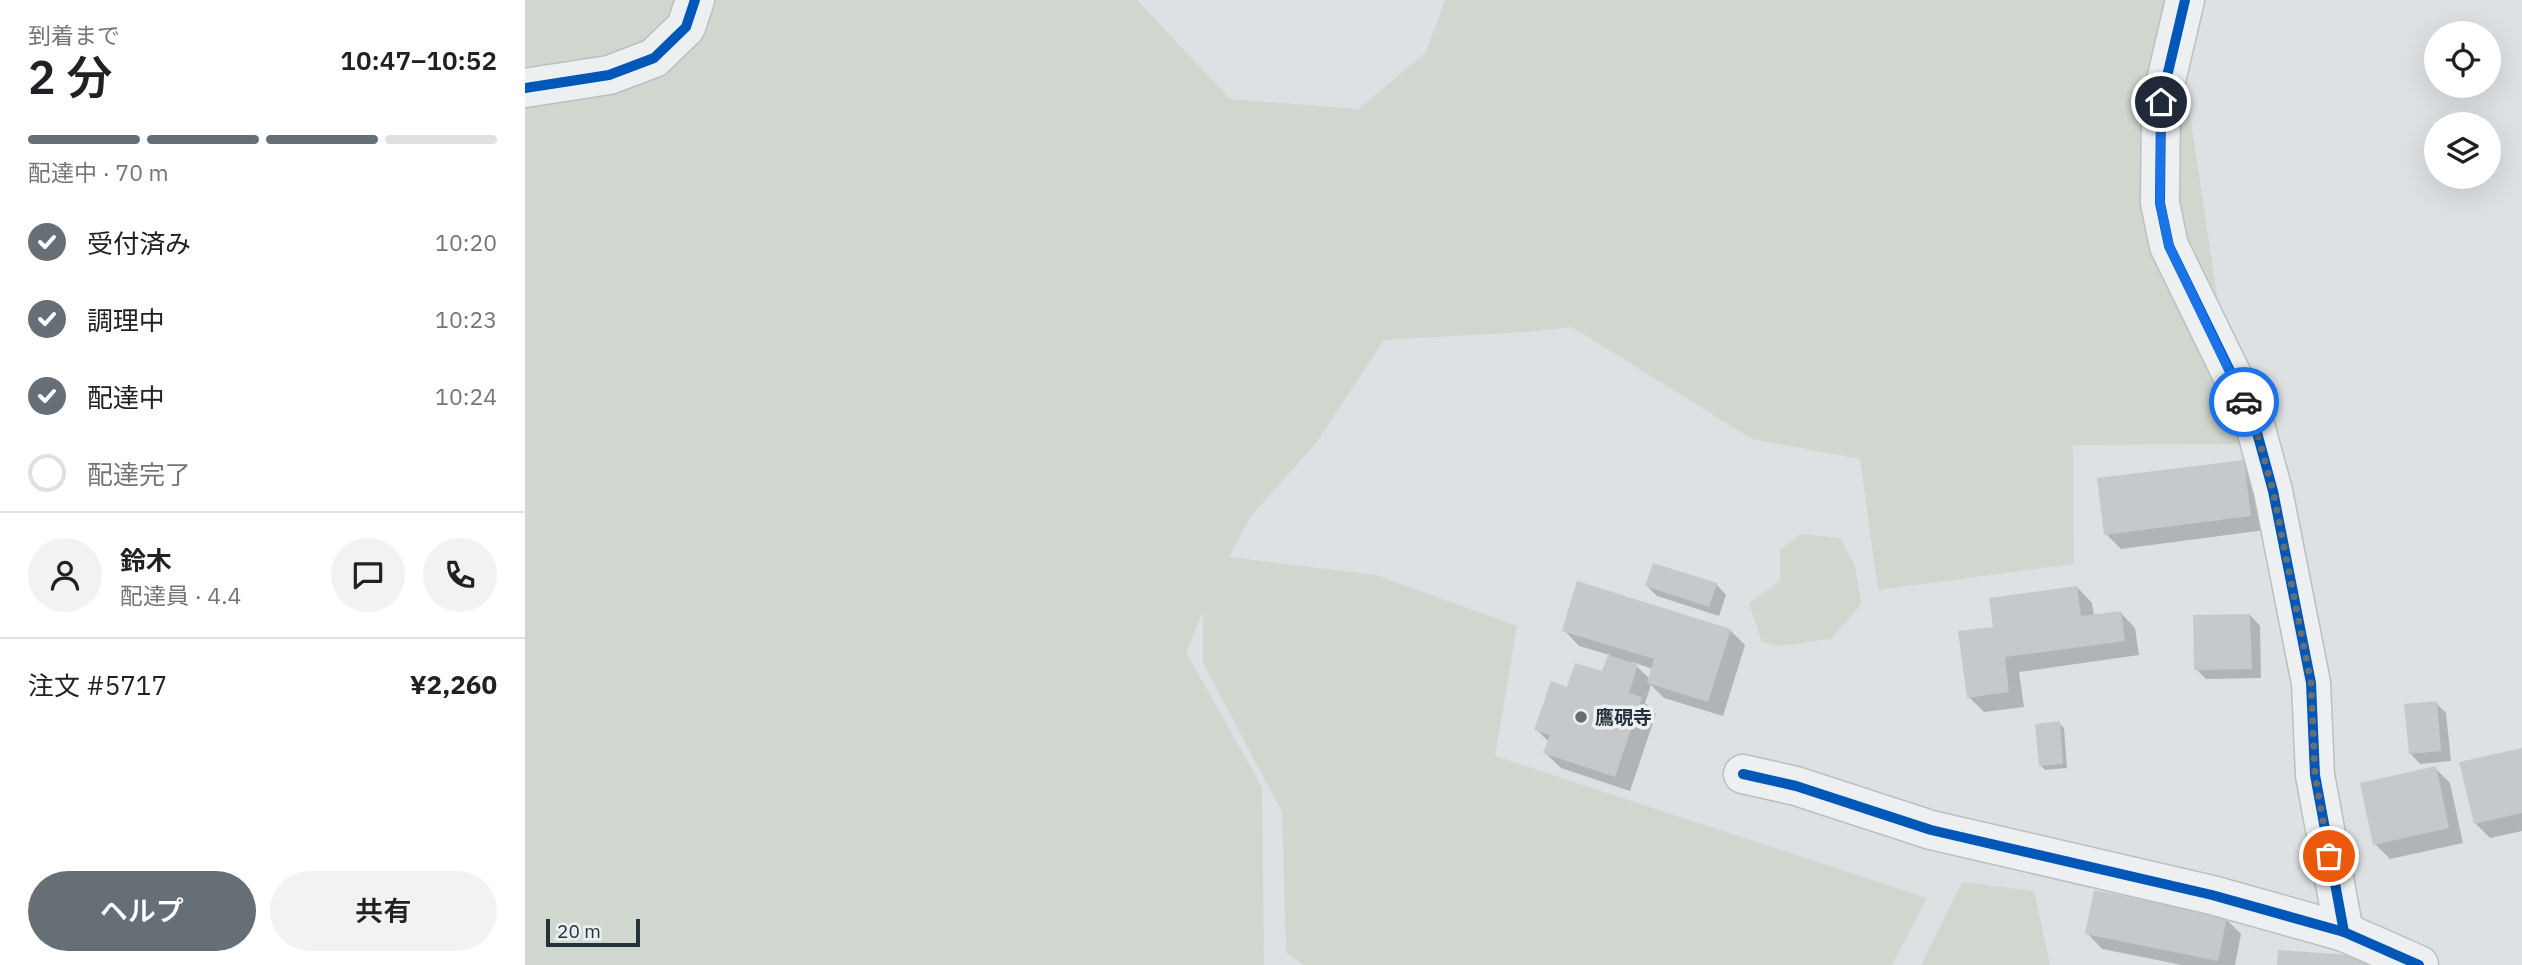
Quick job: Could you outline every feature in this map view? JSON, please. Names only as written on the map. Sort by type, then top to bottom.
[{"type":"street","points":[[525,88],[609,75],[654,58],[686,27],[695,0]]},
{"type":"street","points":[[2185,0],[2161,102],[2160,203],[2169,246],[2253,418],[2273,491],[2311,683],[2315,775],[2344,932]]},
{"type":"street","points":[[1743,774],[1796,786],[1931,830],[2212,895],[2344,932],[2406,963]]},
{"type":"shaded area","points":[[525,0],[1137,0],[1230,99],[1359,109],[1426,52],[1445,0],[2173,0],[2239,444],[2073,445],[2074,564],[1878,590],[1860,459],[1752,439],[1572,327],[1384,340],[1316,443],[1251,516],[1229,557],[1376,575],[1517,626],[1495,756],[1927,898],[1892,965],[1304,965],[1286,953],[1282,812],[1203,663],[1203,612],[1186,652],[1262,787],[1264,965],[525,965]]},
{"type":"shaded area","points":[[1801,534],[1840,538],[1855,566],[1861,604],[1831,639],[1778,646],[1762,642],[1749,603],[1780,581],[1780,550]]},
{"type":"shaded area","points":[[1962,882],[2034,891],[2050,965],[1921,965]]},
{"type":"building","points":[[2244,460],[2251,516],[2104,535],[2097,478]]},
{"type":"building","points":[[1653,563],[1717,583],[1709,607],[1645,586]]},
{"type":"building","points":[[1577,581],[1731,629],[1708,702],[1647,683],[1654,659],[1562,631]]},
{"type":"building","points":[[2077,586],[2081,616],[2121,611],[2125,641],[2005,657],[2009,692],[1967,698],[1958,631],[1993,627],[1989,598]]},
{"type":"building","points":[[2250,614],[2252,669],[2194,670],[2193,615]]},
{"type":"building","points":[[1608,655],[1638,665],[1629,693],[1642,697],[1615,777],[1543,753],[1550,735],[1534,730],[1551,681],[1567,687],[1575,663],[1602,671]]},
{"type":"building","points":[[2437,701],[2441,751],[2409,754],[2404,704]]},
{"type":"building","points":[[2060,721],[2063,764],[2039,766],[2035,724]]},
{"type":"building","points":[[2522,748],[2522,813],[2474,824],[2459,762]]},
{"type":"building","points":[[2436,766],[2449,828],[2373,845],[2360,783]]},
{"type":"building","points":[[2094,890],[2227,917],[2218,961],[2085,934]]},
{"type":"building","points":[[2278,950],[2377,957],[2376,965],[2277,965]]},
{"type":"cycle path","points":[[525,88],[609,75],[654,58],[686,27],[695,0]]},
{"type":"cycle path","points":[[2185,0],[2161,102],[2160,203],[2169,246],[2253,418],[2273,491],[2311,683],[2315,775],[2344,932]]},
{"type":"cycle path","points":[[1743,774],[1796,786],[1931,830],[2212,895],[2344,932],[2419,965]]},
{"type":"way so far","points":[[2244,402],[2253,418],[2273,491],[2311,683],[2315,775],[2329,856]]},
{"type":"place","name":"鷹硯寺","points":[[1581,717]]},
{"type":"route","points":[[2161,102],[2160,203],[2169,246],[2244,402]]}]
